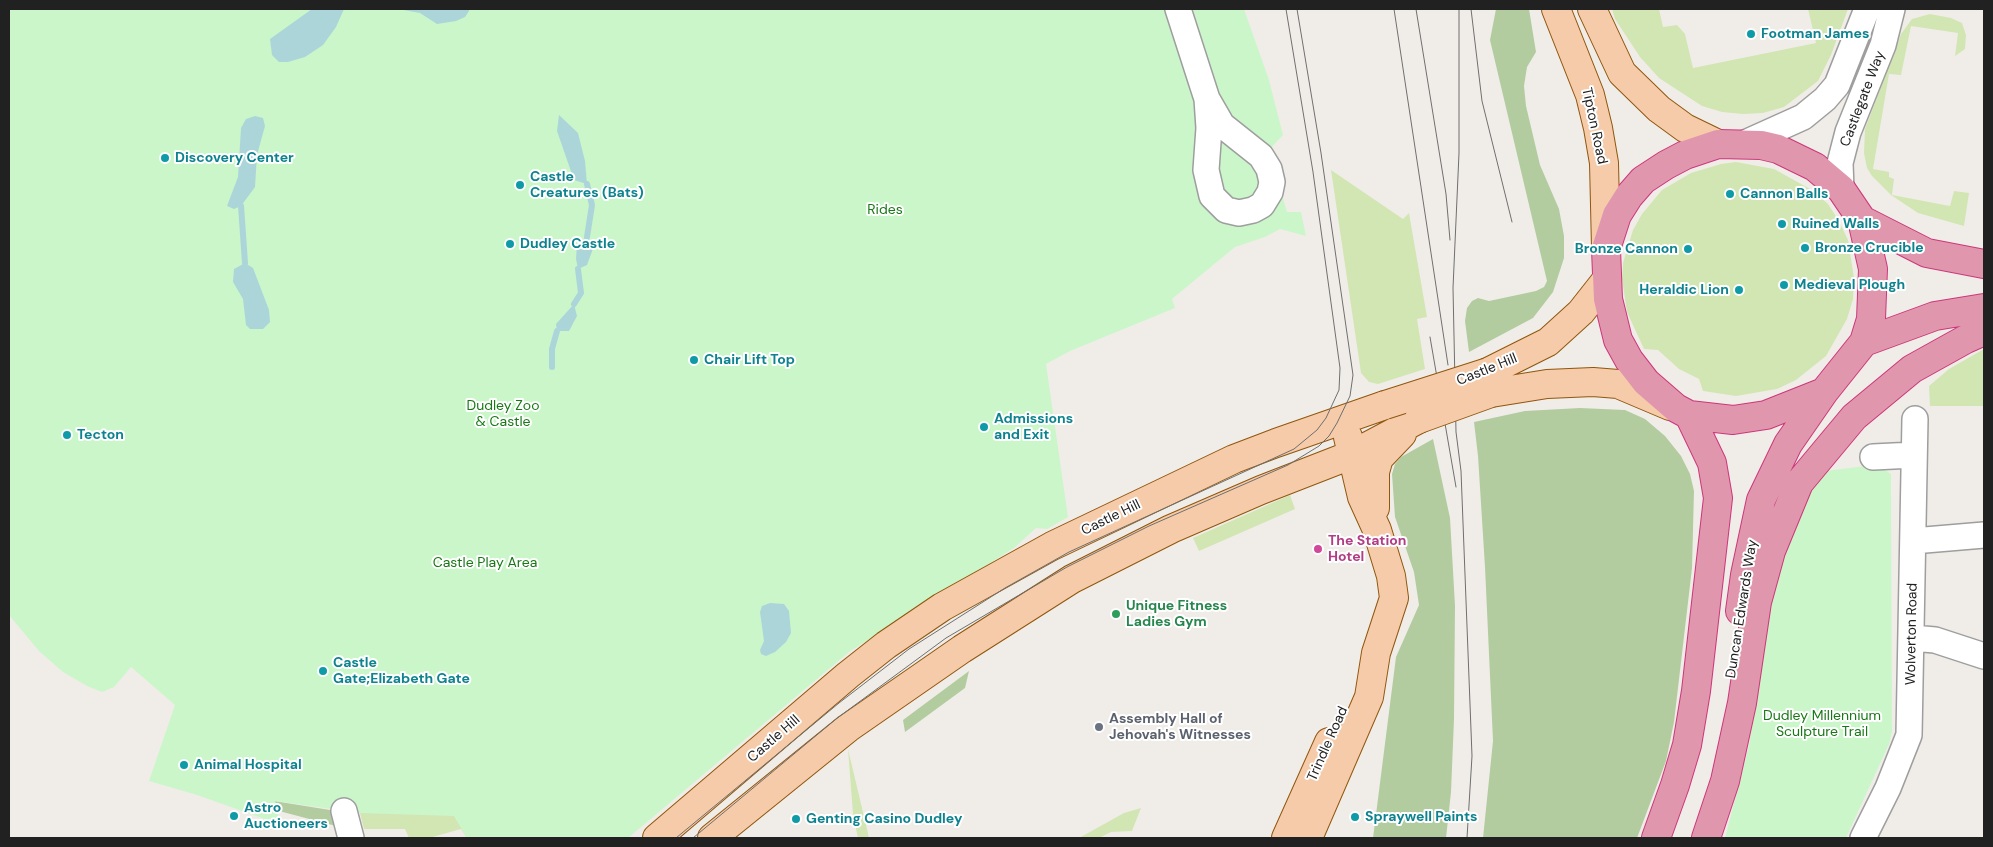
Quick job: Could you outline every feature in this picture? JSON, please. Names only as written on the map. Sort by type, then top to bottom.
[{"type":"highway","points":[[1656,838],[1675,785],[1686,745],[1696,691],[1718,498],[1712,463],[1682,412],[1641,377],[1618,340],[1610,313],[1606,249],[1617,216],[1643,180],[1685,155],[1731,144],[1761,145],[1778,149],[1815,167],[1841,189],[1862,220],[1873,269],[1871,319],[1864,342]]},
{"type":"highway","points":[[1862,220],[1927,253],[1984,264]]},
{"type":"highway","points":[[1864,342],[1935,316],[1984,308]]},
{"type":"highway","points":[[1706,838],[1725,781],[1742,703],[1762,585],[1771,551],[1799,483],[1854,417],[1905,375],[1966,339],[1984,332]]},
{"type":"highway","name":"Duncan Edwards Way","points":[[1689,838],[1724,726],[1745,575],[1761,500],[1788,444],[1824,392],[1864,342]]},
{"type":"highway","points":[[1682,412],[1733,420],[1766,415],[1824,392]]},
{"type":"main road","name":"Tipton Road","points":[[1556,9],[1590,95],[1598,128],[1604,163],[1606,249]]},
{"type":"main road","points":[[1592,9],[1622,73],[1659,109],[1685,128],[1731,144]]},
{"type":"main road","name":"Castle Hill","points":[[1419,419],[1489,383],[1548,342],[1581,312],[1607,280]]},
{"type":"main road","name":"Castle Hill","points":[[657,838],[848,675],[886,645],[942,606],[1061,542],[1234,459],[1381,407],[1489,383],[1547,384],[1593,382],[1618,384],[1682,412]]},
{"type":"main road","name":"Trindle Road","points":[[1308,838],[1369,697],[1376,653],[1394,598],[1391,576],[1377,530],[1362,497],[1347,438],[1353,425],[1381,407]]},
{"type":"main road","name":"Trindle Road","points":[[1377,530],[1374,472],[1379,458],[1394,435],[1419,419]]},
{"type":"main road","points":[[712,838],[848,728],[962,649],[1072,579],[1171,530],[1261,490],[1351,455],[1394,435]]},
{"type":"main road","name":"Trindle Road","points":[[1286,838],[1346,704],[1376,653]]},
{"type":"street","points":[[1178,9],[1207,99]]},
{"type":"street","name":"Castlegate Way","points":[[1731,144],[1803,117],[1825,100],[1837,85],[1867,9]]},
{"type":"street","name":"Castlegate Way","points":[[1841,189],[1840,163],[1848,132],[1883,45],[1892,9]]},
{"type":"street","name":"Wolverton Road","points":[[1863,838],[1888,788],[1909,735],[1915,419]]},
{"type":"street","points":[[1873,458],[1914,455]]},
{"type":"street","points":[[1913,541],[1984,535]]},
{"type":"street","points":[[1912,638],[1935,640],[1984,656]]},
{"type":"street","points":[[344,812],[351,838]]},
{"type":"green space","name":"Dudley Zoo & Castle","points":[[9,9],[1244,9],[1269,80],[1283,135],[1269,150],[1287,212],[1301,212],[1306,236],[1280,229],[1265,237],[1235,247],[1172,299],[1175,308],[1070,351],[1046,364],[1068,517],[1047,529],[1036,528],[1014,548],[849,652],[628,838],[467,838],[454,816],[360,813],[275,801],[279,811],[276,823],[197,795],[149,781],[175,705],[131,667],[114,687],[102,692],[87,686],[63,672],[39,651],[9,615]]},
{"type":"green space","points":[[1496,9],[1529,9],[1536,52],[1527,67],[1524,86],[1526,106],[1540,165],[1559,209],[1564,236],[1564,258],[1553,292],[1533,318],[1469,352],[1465,321],[1467,308],[1472,301],[1478,298],[1489,301],[1536,291],[1544,287],[1547,281],[1490,40]]},
{"type":"green space","points":[[1612,9],[1659,9],[1663,27],[1677,25],[1685,34],[1693,68],[1816,43],[1808,9],[1848,9],[1831,55],[1818,81],[1784,107],[1763,113],[1743,114],[1722,112],[1702,106],[1659,78],[1640,57],[1615,19]]},
{"type":"green space","points":[[1930,14],[1951,18],[1962,23],[1966,35],[1965,49],[1955,56],[1958,33],[1911,26],[1901,75],[1889,74],[1873,169],[1889,172],[1889,177],[1894,179],[1892,195],[1950,206],[1954,191],[1969,193],[1964,226],[1918,213],[1891,195],[1872,176],[1867,168],[1864,153],[1865,129],[1901,34],[1912,19]]},
{"type":"green space","points":[[1736,162],[1774,169],[1812,190],[1828,204],[1848,240],[1854,278],[1853,299],[1847,319],[1826,356],[1796,380],[1777,389],[1736,396],[1703,391],[1699,379],[1679,369],[1658,350],[1644,349],[1627,312],[1622,279],[1623,263],[1633,230],[1642,214],[1662,190],[1691,173],[1721,164]]},
{"type":"green space","points":[[1331,170],[1403,219],[1409,213],[1427,317],[1417,319],[1425,369],[1378,384],[1369,382],[1361,373]]},
{"type":"green space","points":[[1984,349],[1984,406],[1930,406],[1929,386],[1949,369]]},
{"type":"green space","points":[[1580,408],[1625,410],[1645,419],[1665,436],[1681,456],[1690,474],[1694,491],[1692,568],[1674,722],[1666,761],[1637,838],[1483,838],[1493,741],[1485,567],[1474,422],[1525,411]]},
{"type":"green space","points":[[1433,439],[1450,518],[1455,606],[1454,719],[1451,792],[1446,838],[1373,838],[1396,657],[1419,605],[1414,572],[1395,517],[1392,474],[1395,464],[1401,457]]},
{"type":"green space","name":"Dudley Millennium Sculpture Trail","points":[[1866,466],[1882,468],[1891,474],[1892,731],[1889,744],[1846,838],[1725,838],[1749,745],[1765,630],[1780,559],[1804,502],[1824,471]]},
{"type":"green space","points":[[1290,495],[1295,509],[1199,551],[1193,538]]},
{"type":"green space","points":[[969,671],[965,688],[905,732],[903,720]]},
{"type":"green space","points":[[848,749],[869,838],[858,838],[853,814]]},
{"type":"green space","points":[[274,801],[330,810],[336,826],[279,811]]},
{"type":"green space","points":[[362,808],[472,815],[467,838],[461,829],[429,838],[409,838],[405,829],[364,829],[360,813]]},
{"type":"green space","points":[[1141,808],[1132,831],[1111,832],[1099,838],[1079,838],[1124,813]]},
{"type":"water","points":[[312,9],[344,9],[336,27],[323,45],[305,57],[288,62],[279,62],[272,55],[270,39]]},
{"type":"water","points":[[398,9],[469,9],[469,11],[465,17],[456,21],[437,24],[420,13]]},
{"type":"water","points":[[559,115],[578,133],[585,161],[587,184],[574,180],[557,131]]},
{"type":"water","points":[[255,116],[263,118],[265,126],[257,155],[255,187],[241,206],[234,209],[227,206],[238,177],[241,128],[246,119]]},
{"type":"water","points":[[587,237],[594,246],[587,265],[578,269],[576,259],[577,243]]},
{"type":"water","points":[[245,263],[253,268],[269,310],[270,322],[263,329],[250,329],[246,325],[243,299],[233,282],[234,269]]},
{"type":"water","points":[[574,304],[577,316],[569,331],[557,331],[556,324]]},
{"type":"water","points":[[770,603],[784,604],[789,611],[791,633],[786,642],[775,652],[766,656],[761,654],[760,650],[764,641],[760,612],[762,606]]},
{"type":"waterway","points":[[587,184],[592,205],[587,237]]},
{"type":"waterway","points":[[241,206],[245,263]]},
{"type":"waterway","points":[[574,304],[581,293],[578,269]]},
{"type":"waterway","points":[[552,367],[552,349],[557,331]]},
{"type":"tram line","points":[[676,838],[839,703],[909,649],[1005,588],[1069,552],[1294,449],[1317,430],[1326,418],[1339,390],[1340,368],[1313,172],[1286,9]]},
{"type":"tram line","points":[[693,838],[836,719],[946,638],[1067,567],[1149,526],[1288,465],[1319,446],[1329,436],[1350,396],[1353,375],[1321,153],[1297,9]]},
{"type":"tram line","points":[[1394,9],[1448,365]]},
{"type":"tram line","points":[[1416,9],[1446,194],[1450,240]]},
{"type":"tram line","points":[[1459,9],[1459,153],[1453,288],[1456,432],[1461,471],[1472,756],[1467,838]]},
{"type":"tram line","points":[[1471,9],[1482,101],[1512,222]]},
{"type":"tram line","points":[[1430,337],[1456,487]]},
{"type":"place","name":"Footman James","points":[[1751,34]]},
{"type":"place","name":"Discovery Center","points":[[165,158]]},
{"type":"place","name":"Castle Creatures (Bats)","points":[[520,185]]},
{"type":"place","name":"Cannon Balls","points":[[1730,194]]},
{"type":"place","name":"Ruined Walls","points":[[1782,224]]},
{"type":"place","name":"Dudley Castle","points":[[510,244]]},
{"type":"place","name":"Bronze Crucible","points":[[1805,248]]},
{"type":"place","name":"Bronze Cannon","points":[[1688,249]]},
{"type":"place","name":"Medieval Plough","points":[[1784,285]]},
{"type":"place","name":"Heraldic Lion","points":[[1739,290]]},
{"type":"place","name":"Chair Lift Top","points":[[694,360]]},
{"type":"place","name":"Admissions and Exit","points":[[984,427]]},
{"type":"place","name":"Tecton","points":[[67,435]]},
{"type":"place","name":"The Station Hotel","points":[[1318,549]]},
{"type":"place","name":"Unique Fitness Ladies Gym","points":[[1116,614]]},
{"type":"place","name":"Castle Gate;Elizabeth Gate","points":[[323,671]]},
{"type":"place","name":"Assembly Hall of Jehovah's Witnesses","points":[[1099,727]]},
{"type":"place","name":"Animal Hospital","points":[[184,765]]},
{"type":"place","name":"Astro Auctioneers","points":[[234,816]]},
{"type":"place","name":"Spraywell Paints","points":[[1355,817]]},
{"type":"place","name":"Genting Casino Dudley","points":[[796,819]]},
{"type":"park label","name":"Rides","points":[[885,210]]},
{"type":"park label","name":"Castle Play Area","points":[[485,563]]}]
